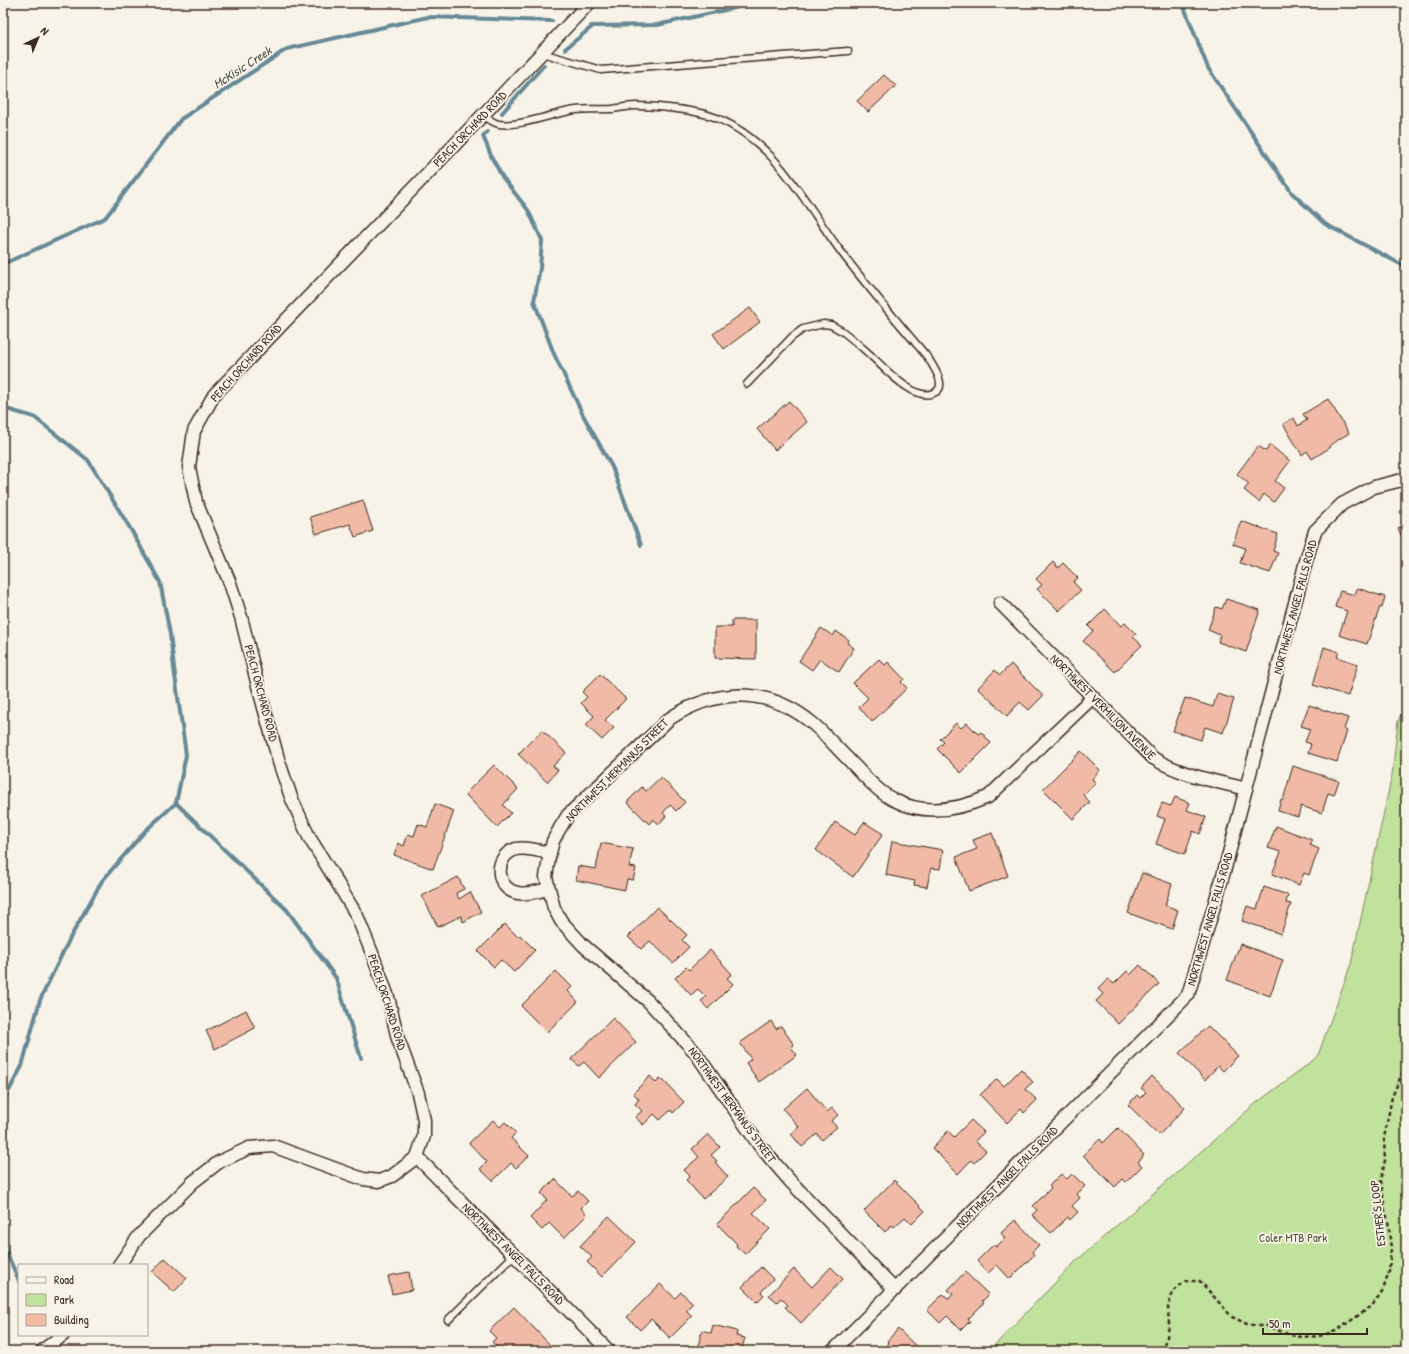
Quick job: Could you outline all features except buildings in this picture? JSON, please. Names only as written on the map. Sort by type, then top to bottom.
[{"type":"street","name":"PEACH ORCHARD ROAD","points":[[416,1157],[424,1136],[424,1120],[418,1093],[398,1039],[388,996],[357,916],[309,837],[291,797],[277,755],[241,617],[230,583],[196,502],[189,467],[194,432],[214,395],[589,3]]},
{"type":"street","name":"NORTHWEST ANGEL FALLS ROAD","points":[[834,1351],[1188,996],[1224,872],[1306,561],[1316,531],[1342,504],[1374,487],[1406,479]]},
{"type":"street","name":"NORTHWEST VERMILION AVENUE","points":[[1000,603],[1092,698],[1153,758],[1164,765],[1178,770],[1246,789]]},
{"type":"street","name":"NORTHWEST HERMANUS STREET","points":[[895,1290],[790,1181],[759,1145],[695,1052],[648,1001],[582,945],[561,921],[554,908],[546,877],[553,841],[568,814],[669,719],[684,708],[710,698],[736,695],[757,697],[777,702],[793,709],[813,723],[881,792],[894,800],[925,809],[948,810],[974,803],[988,797],[1092,698]]},
{"type":"street","points":[[548,889],[518,894],[507,888],[502,883],[499,867],[504,857],[517,849],[527,849],[550,853]]},
{"type":"street","points":[[120,1264],[139,1236],[193,1182],[219,1162],[249,1148],[273,1146],[356,1176],[379,1181],[392,1176],[416,1157]]},
{"type":"street","name":"NORTHWEST ANGEL FALLS ROAD","points":[[416,1157],[514,1255],[604,1349]]},
{"type":"street","points":[[42,1351],[62,1336]]},
{"type":"lane","points":[[542,53],[601,70],[848,51]]},
{"type":"lane","points":[[483,115],[490,121],[498,124],[520,123],[562,112],[577,110],[649,106],[700,114],[716,118],[731,125],[760,145],[786,172],[839,248],[929,359],[937,374],[940,384],[939,390],[935,393],[926,395],[909,389],[842,331],[831,325],[823,324],[803,330],[792,337],[747,384]]},
{"type":"lane","points":[[448,1320],[514,1255]]},
{"type":"path","points":[[1406,949],[1402,974],[1406,1001]]},
{"type":"path","points":[[1406,1037],[1406,1044]]},
{"type":"path","name":"ESTHER'S LOOP","points":[[1161,1351],[1168,1337],[1170,1326],[1168,1307],[1173,1292],[1185,1280],[1200,1281],[1232,1317],[1247,1324],[1266,1326],[1290,1335],[1302,1337],[1319,1336],[1336,1331],[1372,1306],[1382,1290],[1389,1272],[1391,1249],[1388,1220],[1385,1211],[1381,1181],[1385,1160],[1384,1138],[1392,1097],[1406,1064]]},
{"type":"green space","name":"Coler MTB Park","points":[[1406,704],[1406,1351],[989,1351],[1075,1262],[1255,1104],[1311,1062],[1318,1055],[1351,964],[1392,775],[1398,721]]},
{"type":"waterway","name":"McKisic Creek","points":[[591,26],[657,25],[757,3]]},
{"type":"waterway","points":[[1186,3],[1184,7],[1208,68],[1292,193],[1325,224],[1406,267]]},
{"type":"waterway","name":"McKisic Creek","points":[[3,264],[105,218],[181,119],[287,49],[428,17],[552,21]]},
{"type":"waterway","points":[[565,49],[593,26]]},
{"type":"waterway","points":[[502,113],[544,65]]},
{"type":"waterway","points":[[487,132],[483,136],[492,158],[503,178],[528,210],[542,240],[540,268],[534,301],[554,354],[583,415],[612,467],[641,545]]},
{"type":"waterway","points":[[3,408],[34,417],[88,460],[130,528],[160,582],[170,634],[186,755],[176,803],[145,831],[102,881],[70,938],[40,1000],[22,1066],[3,1102]]},
{"type":"waterway","points":[[176,803],[287,910],[336,978],[361,1058]]},
{"type":"waterway","points":[[3,1244],[18,1279]]}]
